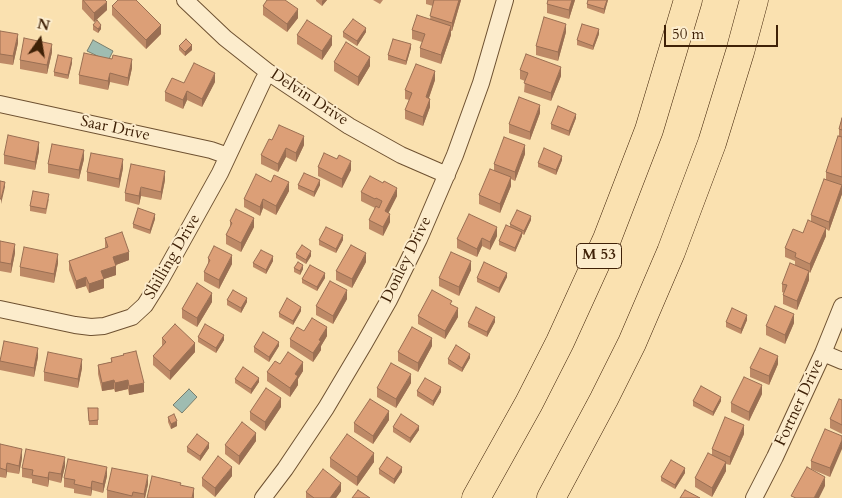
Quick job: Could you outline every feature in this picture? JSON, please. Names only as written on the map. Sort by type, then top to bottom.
[{"type":"highway","name":"M 53","points":[[476,498],[529,403],[560,342],[607,239],[649,130],[688,0]]},
{"type":"highway","points":[[551,498],[632,343],[671,252],[712,143],[754,0]]},
{"type":"street","name":"Delvin Drive","points":[[185,0],[225,38],[268,72],[349,126],[401,155],[447,175]]},
{"type":"street","name":"Donley Drive","points":[[263,498],[326,408],[389,300],[419,239],[447,175],[481,83],[505,0]]},
{"type":"street","name":"Shilling Drive","points":[[0,309],[91,327],[104,326],[132,317],[145,305],[160,281],[228,156],[268,72]]},
{"type":"street","name":"Saar Drive","points":[[0,104],[211,150],[228,156]]},
{"type":"street","name":"Fortner Drive","points":[[754,498],[776,457],[842,306]]},
{"type":"street","points":[[823,353],[842,361]]},
{"type":"shaded area","points":[[93,40],[113,51],[108,61],[87,51]]},
{"type":"shaded area","points":[[189,389],[197,397],[182,413],[173,405]]},
{"type":"building","points":[[83,0],[105,0],[107,2],[94,13]]},
{"type":"building","points":[[118,0],[136,0],[161,25],[146,40],[112,6]]},
{"type":"building","points":[[267,0],[285,0],[298,9],[287,24],[263,6]]},
{"type":"building","points":[[434,0],[459,0],[452,23],[430,16]]},
{"type":"building","points":[[548,0],[572,0],[569,10],[547,4]]},
{"type":"building","points":[[588,0],[607,0],[604,9],[587,4]]},
{"type":"building","points":[[417,15],[451,26],[441,55],[420,48],[425,34],[412,30]]},
{"type":"building","points":[[544,17],[566,24],[558,52],[536,46]]},
{"type":"building","points":[[353,19],[366,28],[357,41],[343,32]]},
{"type":"building","points":[[97,20],[101,25],[98,29],[93,25]]},
{"type":"building","points":[[307,20],[332,36],[322,51],[297,35]]},
{"type":"building","points":[[582,24],[599,29],[593,46],[577,40]]},
{"type":"building","points":[[0,31],[18,34],[13,56],[0,54]]},
{"type":"building","points":[[24,38],[52,44],[47,65],[20,60]]},
{"type":"building","points":[[186,39],[192,45],[185,52],[179,46]]},
{"type":"building","points":[[393,39],[411,44],[406,61],[388,55]]},
{"type":"building","points":[[346,42],[370,57],[358,77],[334,62]]},
{"type":"building","points":[[84,53],[112,59],[113,55],[132,59],[128,78],[110,73],[108,81],[79,75]]},
{"type":"building","points":[[526,54],[561,67],[551,93],[524,83],[528,73],[520,70]]},
{"type":"building","points":[[58,55],[72,58],[68,75],[54,72]]},
{"type":"building","points":[[194,63],[215,73],[202,99],[187,91],[183,100],[165,92],[172,78],[184,83]]},
{"type":"building","points":[[416,64],[435,71],[426,97],[430,99],[423,117],[405,110],[412,93],[405,90]]},
{"type":"building","points":[[519,97],[540,105],[530,132],[509,124]]},
{"type":"building","points":[[558,106],[576,114],[569,131],[551,124]]},
{"type":"building","points":[[842,118],[842,130],[839,129]]},
{"type":"building","points":[[279,125],[304,136],[296,153],[286,148],[278,164],[261,155],[269,139],[272,140]]},
{"type":"building","points":[[8,135],[39,142],[35,162],[4,155]]},
{"type":"building","points":[[838,136],[842,137],[842,177],[826,172]]},
{"type":"building","points":[[504,137],[525,145],[515,172],[494,164]]},
{"type":"building","points":[[52,144],[84,150],[79,170],[48,164]]},
{"type":"building","points":[[544,148],[562,156],[556,170],[538,163]]},
{"type":"building","points":[[91,153],[123,159],[119,179],[87,172]]},
{"type":"building","points":[[324,153],[337,159],[339,155],[351,161],[342,179],[318,167]]},
{"type":"building","points":[[131,164],[165,171],[161,192],[141,187],[139,196],[125,193]]},
{"type":"building","points":[[490,169],[511,177],[500,204],[479,195]]},
{"type":"building","points":[[304,173],[320,180],[314,192],[298,185]]},
{"type":"building","points":[[256,174],[271,182],[274,175],[289,182],[276,206],[263,199],[260,207],[244,199]]},
{"type":"building","points":[[370,176],[397,188],[385,211],[390,214],[383,227],[369,220],[376,206],[379,208],[382,201],[361,192]]},
{"type":"building","points":[[824,179],[842,185],[829,222],[811,215]]},
{"type":"building","points":[[0,181],[5,182],[1,199],[0,199]]},
{"type":"building","points":[[33,191],[49,194],[46,209],[30,206]]},
{"type":"building","points":[[138,208],[155,214],[150,230],[133,224]]},
{"type":"building","points":[[236,209],[254,218],[241,243],[226,235]]},
{"type":"building","points":[[517,210],[531,216],[524,231],[510,224]]},
{"type":"building","points":[[469,214],[497,227],[490,242],[482,238],[477,249],[457,239]]},
{"type":"building","points":[[808,220],[826,228],[810,264],[795,257],[796,253],[785,248],[793,229],[803,233]]},
{"type":"building","points":[[506,225],[522,232],[515,248],[499,241]]},
{"type":"building","points":[[326,227],[343,235],[336,249],[319,240]]},
{"type":"building","points":[[122,232],[129,252],[113,257],[116,266],[101,271],[104,279],[89,284],[86,277],[76,281],[69,261],[108,247],[105,238]]},
{"type":"building","points":[[0,241],[15,244],[11,264],[0,262]]},
{"type":"building","points":[[302,245],[311,251],[306,260],[296,254]]},
{"type":"building","points":[[351,245],[366,253],[352,279],[336,271]]},
{"type":"building","points":[[214,246],[232,255],[219,280],[204,272]]},
{"type":"building","points":[[24,247],[58,254],[54,274],[20,267]]},
{"type":"building","points":[[261,250],[273,256],[266,270],[253,263]]},
{"type":"building","points":[[451,252],[471,261],[459,287],[439,278]]},
{"type":"building","points":[[298,262],[303,265],[300,271],[294,268]]},
{"type":"building","points":[[484,262],[507,273],[499,288],[477,278]]},
{"type":"building","points":[[790,263],[809,271],[797,301],[783,295],[787,285],[782,284]]},
{"type":"building","points":[[310,265],[325,273],[317,287],[302,279]]},
{"type":"building","points":[[330,281],[347,290],[333,316],[316,306]]},
{"type":"building","points":[[197,283],[212,293],[197,318],[182,309]]},
{"type":"building","points":[[233,290],[247,298],[241,308],[227,300]]},
{"type":"building","points":[[432,290],[452,301],[450,304],[458,308],[445,331],[418,316]]},
{"type":"building","points":[[287,298],[301,307],[293,321],[279,313]]},
{"type":"building","points":[[775,306],[794,314],[785,335],[766,326]]},
{"type":"building","points":[[476,307],[495,317],[487,332],[468,323]]},
{"type":"building","points":[[732,308],[747,315],[741,329],[726,322]]},
{"type":"building","points":[[312,318],[327,327],[313,353],[290,339],[297,327],[304,331]]},
{"type":"building","points":[[175,324],[195,343],[170,371],[153,356],[166,342],[162,338]]},
{"type":"building","points":[[205,324],[224,335],[216,348],[198,337]]},
{"type":"building","points":[[412,327],[432,338],[418,363],[398,352]]},
{"type":"building","points":[[263,332],[279,342],[269,357],[254,347]]},
{"type":"building","points":[[4,341],[38,348],[34,368],[0,361]]},
{"type":"building","points":[[456,345],[470,354],[462,368],[448,359]]},
{"type":"building","points":[[760,348],[778,356],[769,376],[750,368]]},
{"type":"building","points":[[136,351],[144,383],[129,386],[128,380],[115,383],[114,380],[102,383],[98,365],[112,362],[111,358]]},
{"type":"building","points":[[48,352],[82,359],[78,379],[44,372]]},
{"type":"building","points":[[288,352],[303,362],[295,374],[298,376],[290,388],[267,372],[275,361],[280,364]]},
{"type":"building","points":[[391,363],[411,374],[396,399],[377,388]]},
{"type":"building","points":[[243,367],[259,378],[251,389],[235,379]]},
{"type":"building","points":[[744,377],[762,385],[749,412],[731,403]]},
{"type":"building","points":[[425,378],[441,387],[433,401],[417,391]]},
{"type":"building","points":[[701,386],[721,397],[713,412],[693,401]]},
{"type":"building","points":[[266,388],[281,398],[265,422],[250,412]]},
{"type":"building","points":[[370,399],[389,411],[373,436],[354,423]]},
{"type":"building","points":[[839,399],[842,400],[842,425],[830,419]]},
{"type":"building","points":[[88,408],[98,408],[98,420],[89,421]]},
{"type":"building","points":[[174,414],[177,421],[171,424],[168,417]]},
{"type":"building","points":[[401,414],[419,426],[410,438],[393,427]]},
{"type":"building","points":[[725,417],[744,425],[730,457],[712,449]]},
{"type":"building","points":[[242,422],[256,433],[239,456],[225,445]]},
{"type":"building","points":[[825,429],[842,436],[830,468],[811,461]]},
{"type":"building","points":[[197,434],[209,443],[200,456],[187,447]]},
{"type":"building","points":[[347,434],[374,453],[357,477],[330,458]]},
{"type":"building","points":[[0,444],[22,449],[19,466],[7,463],[6,470],[0,468]]},
{"type":"building","points":[[26,449],[65,457],[61,474],[49,472],[48,478],[32,475],[33,470],[22,468]]},
{"type":"building","points":[[708,453],[726,462],[712,488],[695,478]]},
{"type":"building","points":[[218,456],[232,467],[215,488],[202,478]]},
{"type":"building","points":[[387,457],[402,467],[394,479],[379,469]]},
{"type":"building","points":[[68,459],[107,467],[103,484],[92,481],[91,488],[74,484],[75,480],[64,478]]},
{"type":"building","points":[[671,460],[685,468],[675,485],[661,477]]},
{"type":"building","points":[[807,467],[825,477],[814,498],[796,498],[791,496]]},
{"type":"building","points":[[112,468],[148,475],[144,494],[133,492],[132,496],[107,490]]},
{"type":"building","points":[[323,469],[341,483],[330,498],[314,498],[306,492]]},
{"type":"building","points":[[152,476],[194,488],[192,498],[147,498]]},
{"type":"building","points":[[358,490],[370,498],[352,498]]},
{"type":"building","points":[[685,490],[700,498],[680,498]]}]
